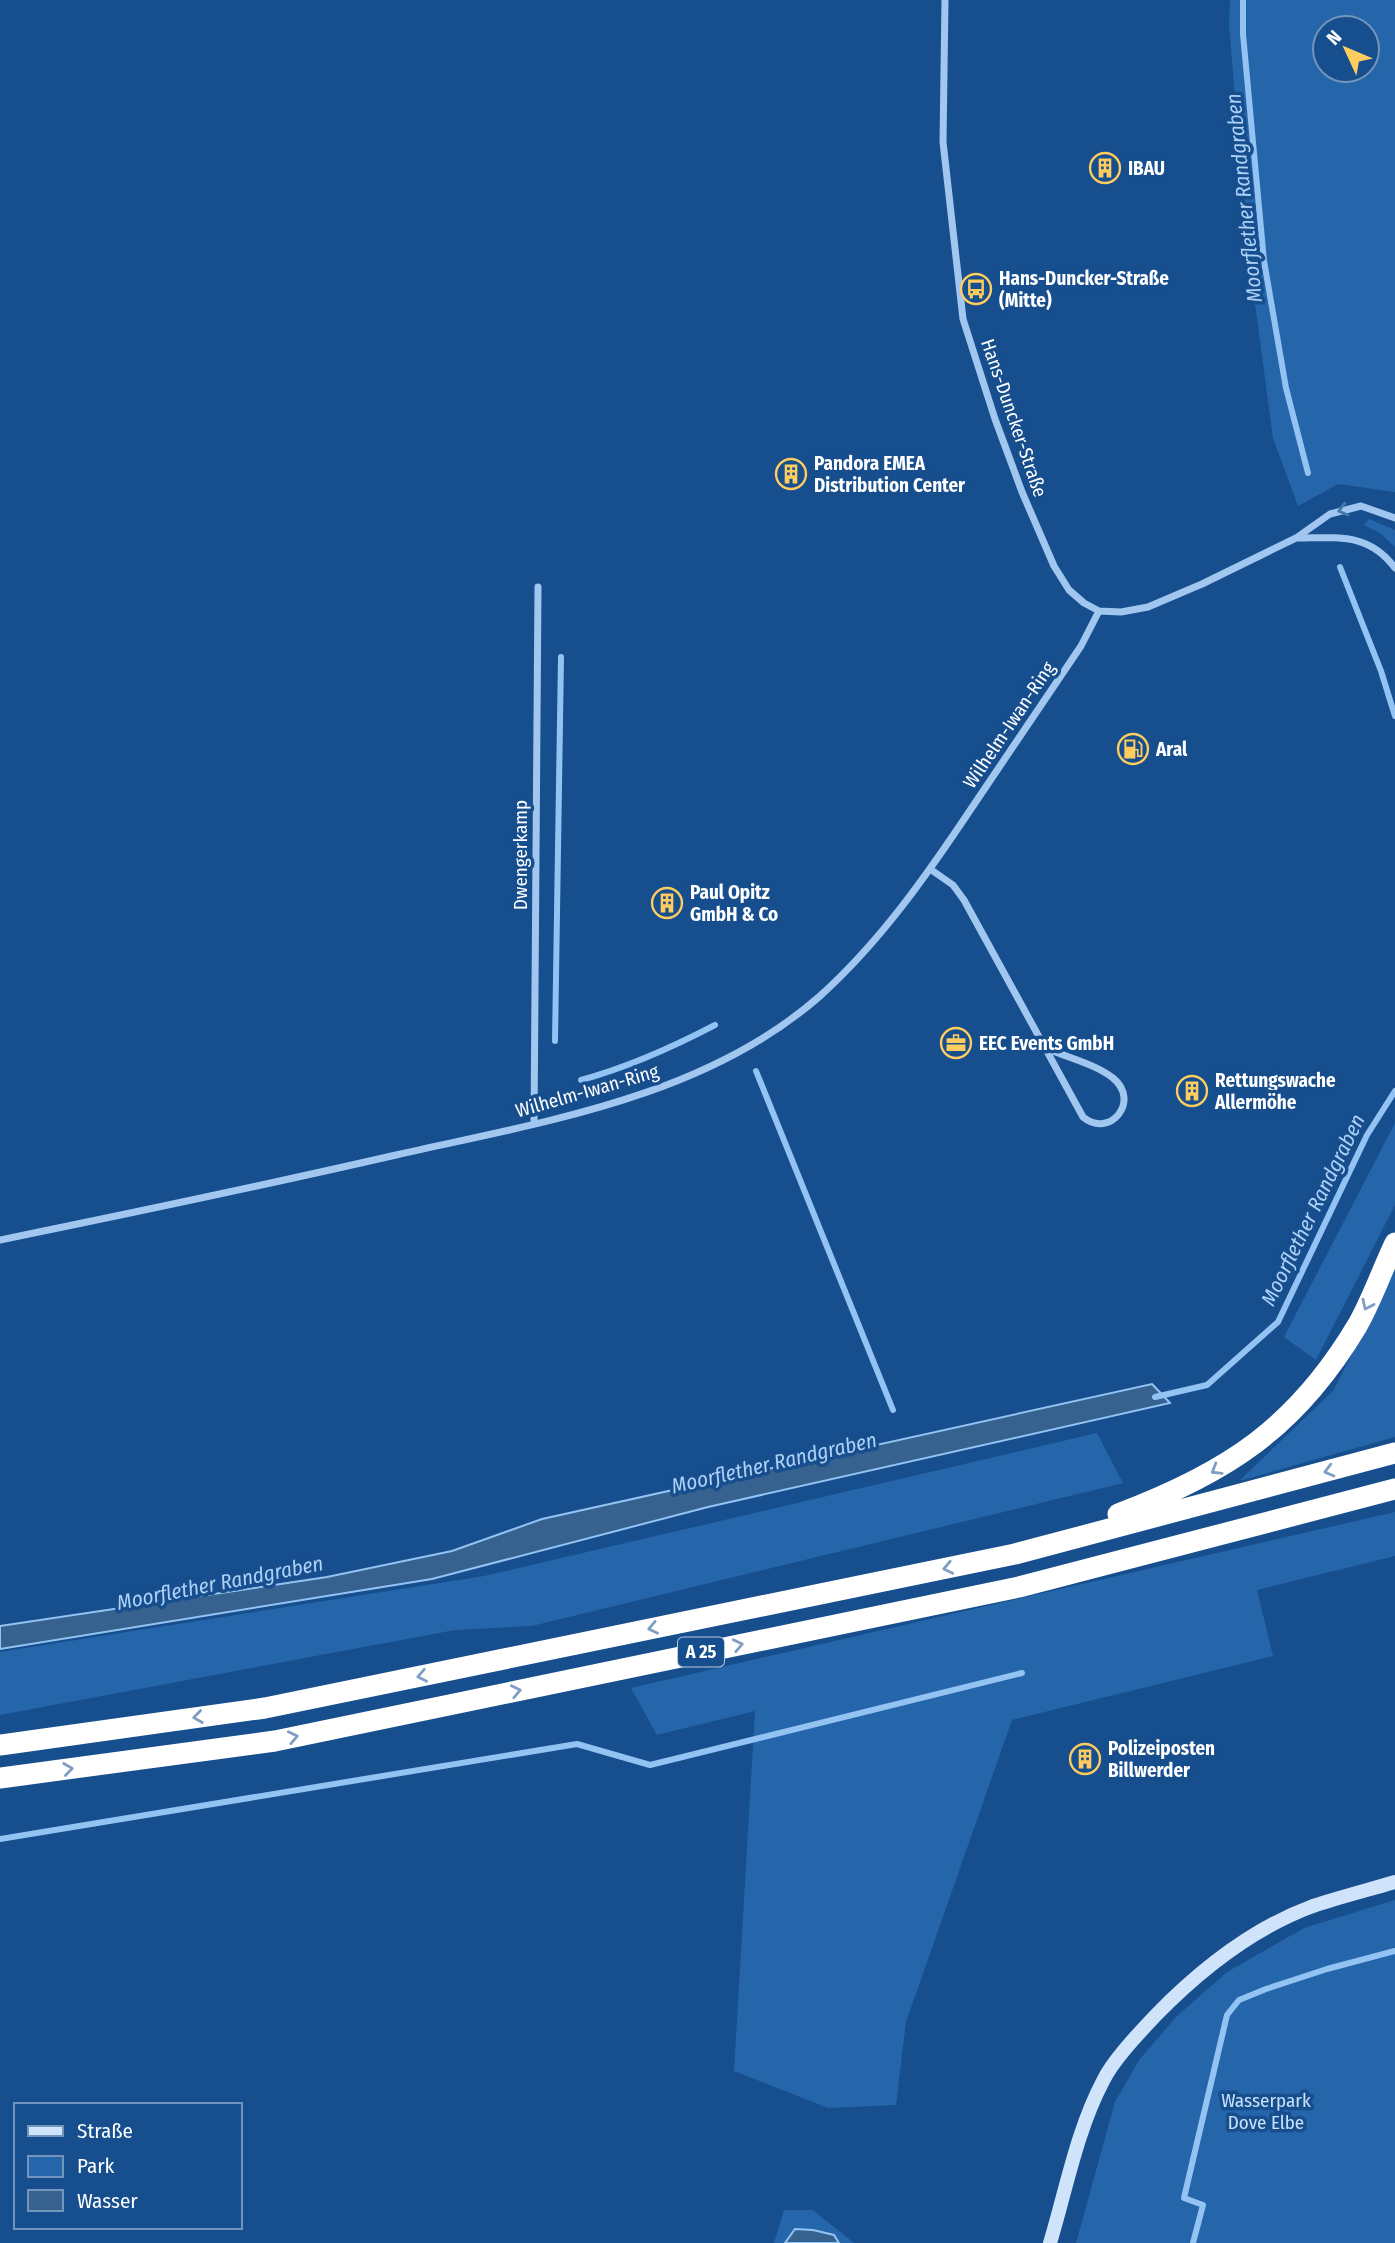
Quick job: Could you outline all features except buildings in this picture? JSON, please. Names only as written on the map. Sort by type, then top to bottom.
[{"type":"highway","points":[[1015,1554],[1178,1491],[1241,1455],[1267,1435],[1305,1398],[1338,1356],[1358,1323],[1395,1243]]},
{"type":"highway","name":"A 25","points":[[0,1745],[265,1708],[1015,1554],[1395,1453]]},
{"type":"highway","name":"A 25","points":[[0,1778],[288,1738],[1019,1587],[1395,1489]]},
{"type":"street","name":"Hans-Duncker-Straße","points":[[944,0],[943,142],[963,318],[995,419],[1022,492],[1054,566],[1069,590],[1099,611]]},
{"type":"street","points":[[1099,611],[1121,612],[1148,607],[1296,538],[1330,514],[1347,508],[1361,506],[1395,518]]},
{"type":"street","points":[[1296,538],[1348,538],[1363,541],[1387,558],[1395,568]]},
{"type":"street","name":"Dwengerkamp","points":[[534,1124],[538,587]]},
{"type":"street","name":"Wilhelm-Iwan-Ring","points":[[0,1240],[256,1187],[534,1124],[650,1092],[737,1053],[772,1032],[817,999],[856,963],[895,917],[1081,646],[1099,611]]},
{"type":"street","points":[[930,869],[953,885],[964,900],[1083,1116],[1101,1124],[1114,1118],[1125,1101],[1118,1084],[1097,1069],[1048,1049]]},
{"type":"street","points":[[1050,2243],[1083,2132],[1103,2079],[1142,2030],[1183,1987],[1221,1956],[1269,1927],[1312,1907],[1395,1882]]},
{"type":"green space","points":[[1230,0],[1395,0],[1395,492],[1338,484],[1298,506],[1273,438],[1248,251],[1229,25]]},
{"type":"green space","points":[[1369,519],[1395,530],[1395,547],[1380,533],[1364,525]]},
{"type":"green space","points":[[1395,1123],[1395,1205],[1316,1360],[1284,1337]]},
{"type":"green space","points":[[1395,1270],[1395,1437],[1239,1481],[1333,1391]]},
{"type":"green space","points":[[1097,1433],[1123,1483],[532,1626],[455,1630],[0,1715],[0,1652],[484,1576]]},
{"type":"green space","points":[[1395,1512],[1395,1556],[1257,1590],[1273,1656],[1012,1720],[906,2022],[896,2105],[828,2108],[734,2071],[755,1711],[657,1735],[631,1688]]},
{"type":"green space","name":"Wasserpark Dove Elbe","points":[[1395,1900],[1395,2243],[1076,2243],[1115,2102],[1139,2060],[1177,2016],[1227,1972],[1304,1928]]},
{"type":"green space","points":[[784,2210],[813,2210],[854,2243],[839,2243],[834,2235],[795,2229],[785,2243],[774,2243]]},
{"type":"water","points":[[1152,1384],[1170,1403],[708,1507],[432,1579],[0,1649],[0,1626],[327,1577],[452,1551],[542,1519]]},
{"type":"water","points":[[795,2229],[834,2235],[839,2243],[785,2243]]},
{"type":"waterway","name":"Moorflether Randgraben","points":[[1243,0],[1243,34],[1264,261],[1286,388],[1308,473]]},
{"type":"waterway","name":"Moorflether Randgraben","points":[[1340,567],[1381,671],[1395,716]]},
{"type":"waterway","points":[[555,1041],[561,657]]},
{"type":"waterway","points":[[581,1080],[650,1056],[715,1025]]},
{"type":"waterway","points":[[756,1071],[893,1410]]},
{"type":"waterway","name":"Moorflether Randgraben","points":[[1155,1397],[1207,1385],[1278,1322],[1367,1135],[1395,1091]]},
{"type":"waterway","points":[[0,1839],[577,1744],[650,1765],[1022,1673]]},
{"type":"waterway","points":[[1193,2243],[1203,2205],[1184,2198],[1227,2015],[1239,2000],[1266,1989],[1395,1951]]},
{"type":"place","name":"IBAU","points":[[1105,168]]},
{"type":"place","name":"Hans-Duncker-Straße (Mitte)","points":[[976,289]]},
{"type":"place","name":"Pandora EMEA Distribution Center","points":[[791,474]]},
{"type":"place","name":"Aral","points":[[1133,749]]},
{"type":"place","name":"Paul Opitz GmbH & Co","points":[[667,903]]},
{"type":"place","name":"EEC Events GmbH","points":[[956,1043]]},
{"type":"place","name":"Rettungswache Allermöhe","points":[[1192,1091]]},
{"type":"place","name":"Polizeiposten Billwerder","points":[[1085,1759]]}]
